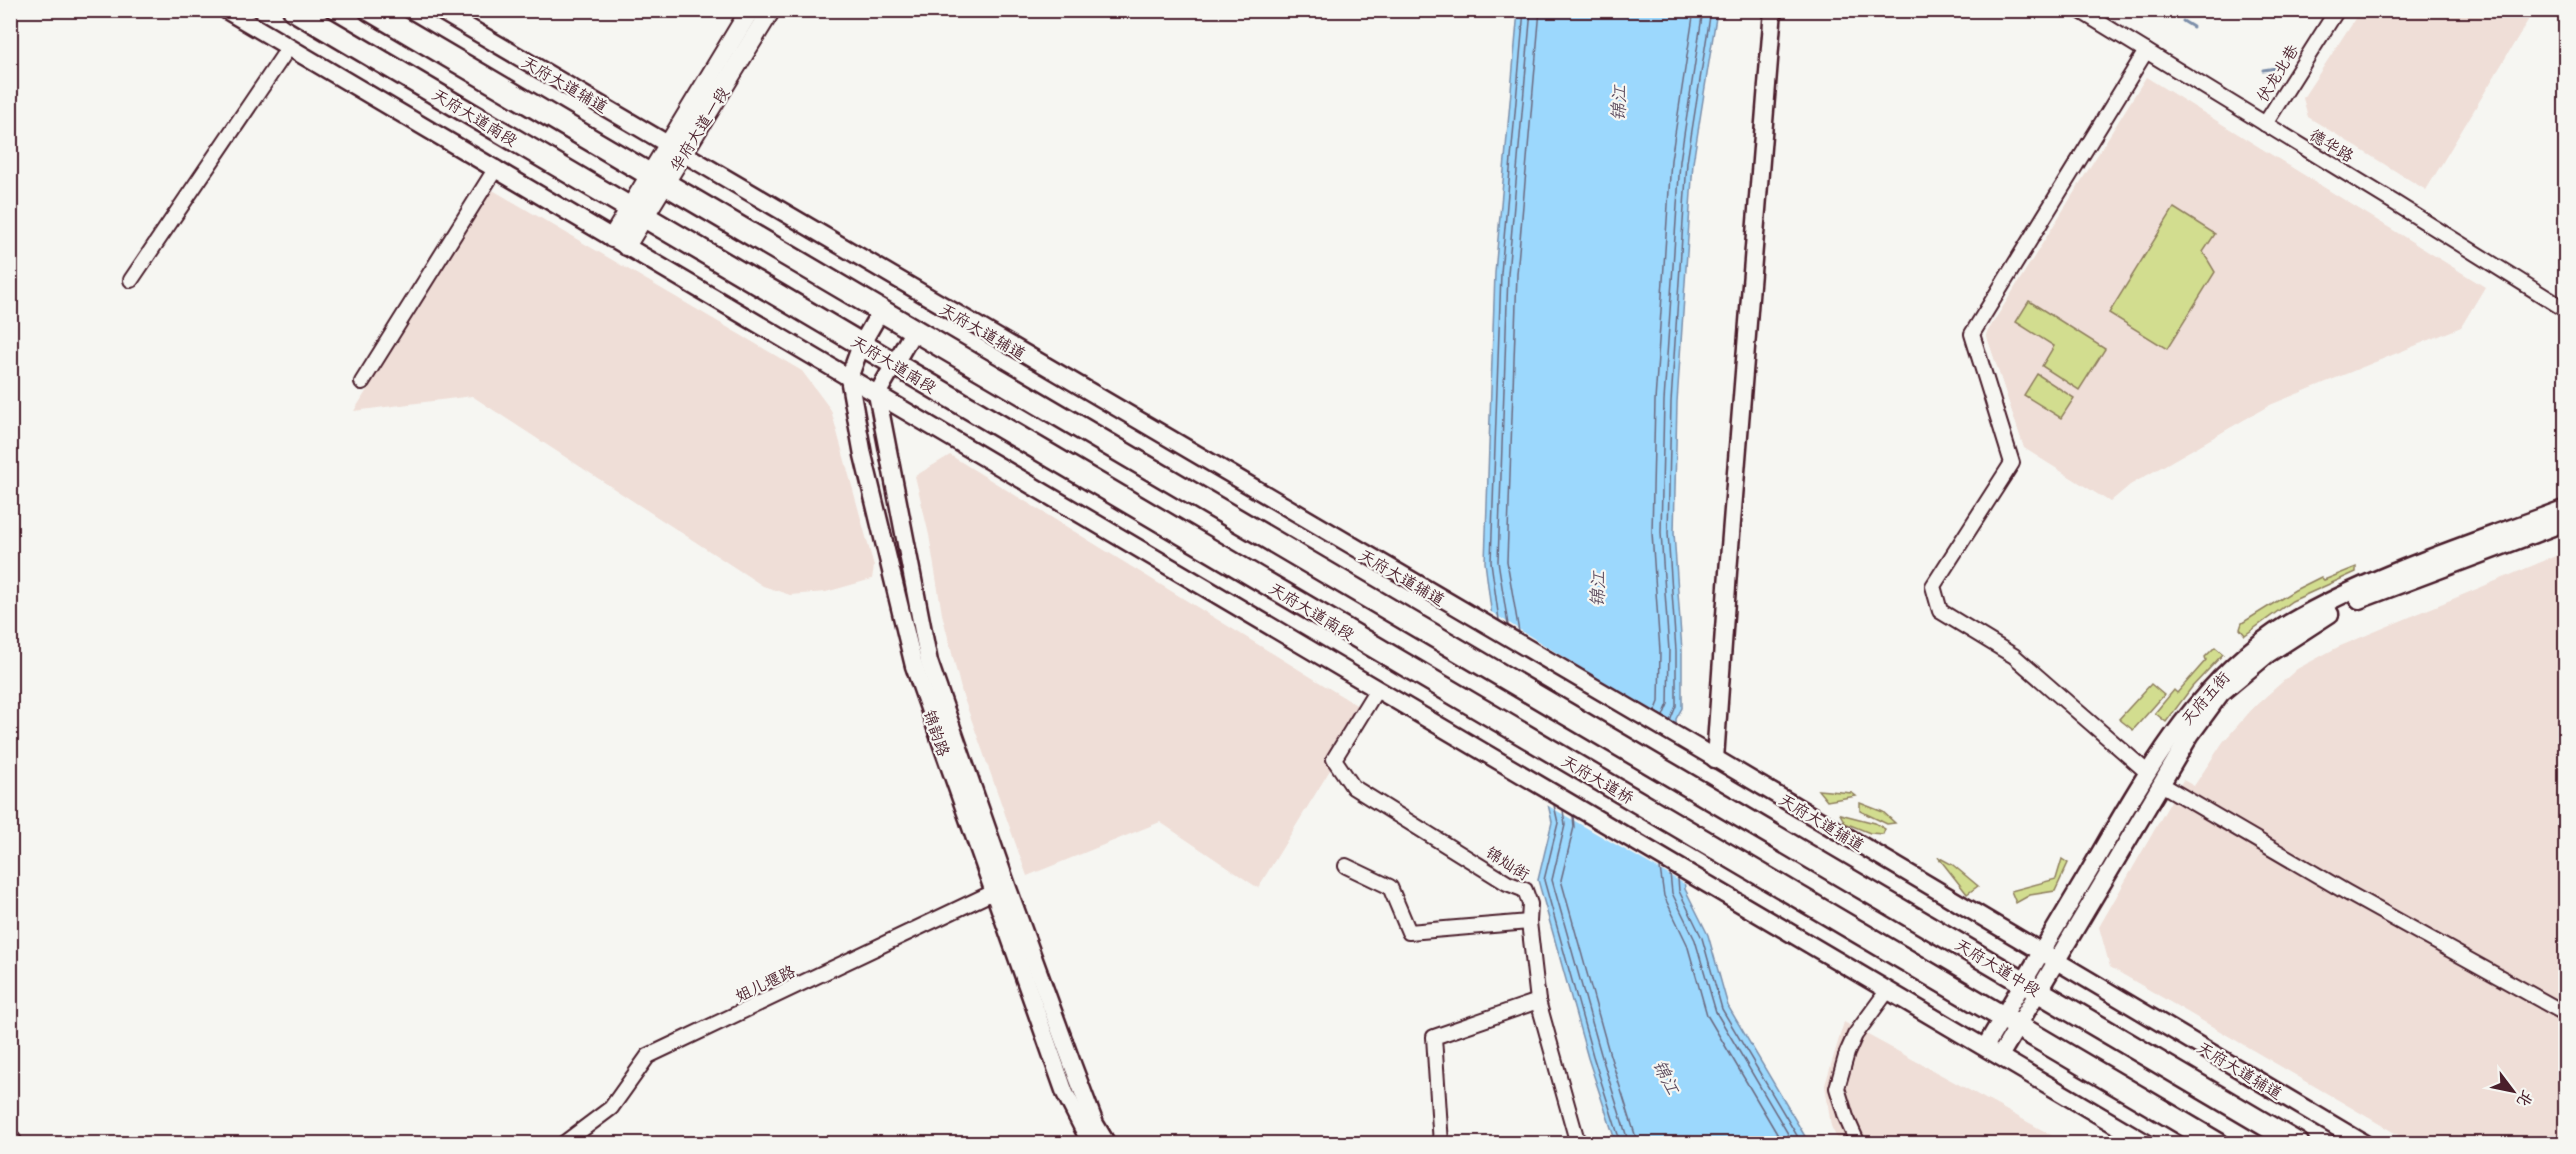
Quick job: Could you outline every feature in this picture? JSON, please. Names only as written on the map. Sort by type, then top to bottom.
[{"type":"main road","name":"天府大道南段","points":[[294,10],[1493,717]]},
{"type":"main road","points":[[370,10],[913,332]]},
{"type":"main road","points":[[676,149],[750,10]]},
{"type":"main road","name":"华府大道一段","points":[[619,242],[676,149],[771,10]]},
{"type":"main road","name":"天府大道中段","points":[[913,332],[2298,1143]]},
{"type":"main road","name":"天府大道桥","points":[[1493,717],[2010,1021]]},
{"type":"main road","points":[[2010,1021],[2218,1143]]},
{"type":"street","points":[[226,10],[2148,1143]]},
{"type":"street","name":"天府大道辅道","points":[[439,10],[2366,1143]]},
{"type":"street","points":[[1715,759],[1773,10]]},
{"type":"street","name":"德华路","points":[[2079,10],[2565,310]]},
{"type":"street","name":"伏龙北巷","points":[[2265,124],[2337,10]]},
{"type":"street","points":[[131,280],[289,47]]},
{"type":"street","points":[[2146,51],[1972,334],[2012,463],[1933,586],[1940,611],[2014,656],[2147,772]]},
{"type":"street","points":[[362,382],[496,168]]},
{"type":"street","points":[[849,378],[861,345],[880,312]]},
{"type":"street","points":[[877,394],[913,332]]},
{"type":"street","name":"锦韵路","points":[[849,378],[863,455],[902,626],[917,677],[1095,1124],[1107,1143]]},
{"type":"street","name":"锦韵路","points":[[877,394],[929,662],[1065,1093],[1091,1143]]},
{"type":"street","name":"天府五街","points":[[2031,987],[2042,952],[2147,772],[2211,687],[2246,655],[2289,624],[2378,579],[2565,508]]},
{"type":"street","name":"天府五街","points":[[1985,1047],[2010,1021],[2031,987],[2057,961],[2191,734],[2221,693],[2268,654],[2327,615],[2362,598],[2565,522]]},
{"type":"street","name":"锦灿街","points":[[1377,688],[1334,759],[1353,787],[1507,883],[1525,890],[1530,904],[1528,922],[1538,1001],[1578,1143]]},
{"type":"street","points":[[2161,784],[2346,892],[2565,1014]]},
{"type":"street","points":[[1346,866],[1390,887],[1409,933],[1528,922]]},
{"type":"street","name":"姐儿堰路","points":[[563,1143],[611,1107],[648,1056],[1000,890]]},
{"type":"street","points":[[1858,1143],[1846,1117],[1837,1088],[1846,1053],[1855,1035],[1888,990]]},
{"type":"street","points":[[1441,1143],[1434,1037],[1538,1001]]},
{"type":"street","name":"天府五街","points":[[2000,1056],[2010,1021]]},
{"type":"street","points":[[10,1135],[16,1143]]},
{"type":"shaded area","points":[[2520,10],[2530,17],[2426,190],[2308,117],[2303,98],[2360,11]]},
{"type":"shaded area","points":[[2146,77],[2485,287],[2461,327],[2270,405],[2130,485],[2110,502],[2024,448],[1986,334]]},
{"type":"shaded area","points":[[491,189],[802,371],[831,410],[874,566],[872,579],[826,592],[790,595],[763,586],[472,396],[354,411]]},
{"type":"shaded area","points":[[950,455],[1366,711],[1258,888],[1160,822],[1027,876],[962,693],[942,614],[929,535],[915,476]]},
{"type":"shaded area","points":[[2565,552],[2565,1143],[2412,1143],[2110,967],[2099,927],[2183,780],[2194,786],[2223,742],[2254,707],[2297,669],[2338,647]]},
{"type":"shaded area","points":[[1844,1022],[2066,1143],[1839,1143],[1831,1126],[1825,1085]]},
{"type":"green space","points":[[2174,208],[2215,234],[2203,252],[2215,272],[2167,349],[2109,313]]},
{"type":"green space","points":[[2029,301],[2105,349],[2079,390],[2042,366],[2054,346],[2016,322]]},
{"type":"green space","points":[[2037,374],[2074,398],[2061,418],[2024,395]]},
{"type":"green space","points":[[2356,567],[2356,572],[2292,601],[2245,635],[2240,629],[2242,623],[2295,590],[2321,577],[2324,580]]},
{"type":"green space","points":[[2215,647],[2223,654],[2192,687],[2166,722],[2155,713],[2174,690],[2177,693]]},
{"type":"green space","points":[[2151,684],[2164,695],[2133,730],[2119,719]]},
{"type":"green space","points":[[1818,790],[1852,793],[1856,796],[1827,801]]},
{"type":"green space","points":[[1860,803],[1883,812],[1895,823],[1887,824],[1860,811]]},
{"type":"green space","points":[[1840,814],[1875,823],[1885,829],[1883,834],[1870,833],[1845,823]]},
{"type":"green space","points":[[1938,857],[1953,865],[1978,886],[1967,894]]},
{"type":"green space","points":[[2062,859],[2068,863],[2055,891],[2030,895],[2016,903],[2011,891],[2056,879]]},
{"type":"water","name":"锦江","points":[[1518,11],[1717,11],[1693,163],[1677,402],[1674,533],[1682,651],[1682,708],[1676,719],[1677,801],[1685,889],[1708,935],[1728,1006],[1809,1143],[1616,1143],[1588,1058],[1538,880],[1552,822],[1528,714],[1493,625],[1485,562],[1495,273]]},
{"type":"pier","points":[[1488,610],[1679,729],[1680,801],[1688,886],[1545,804],[1525,715],[1501,659]]},
{"type":"waterway","points":[[2183,21],[2193,27]]},
{"type":"waterway","points":[[2263,70],[2276,68],[2281,63]]}]
